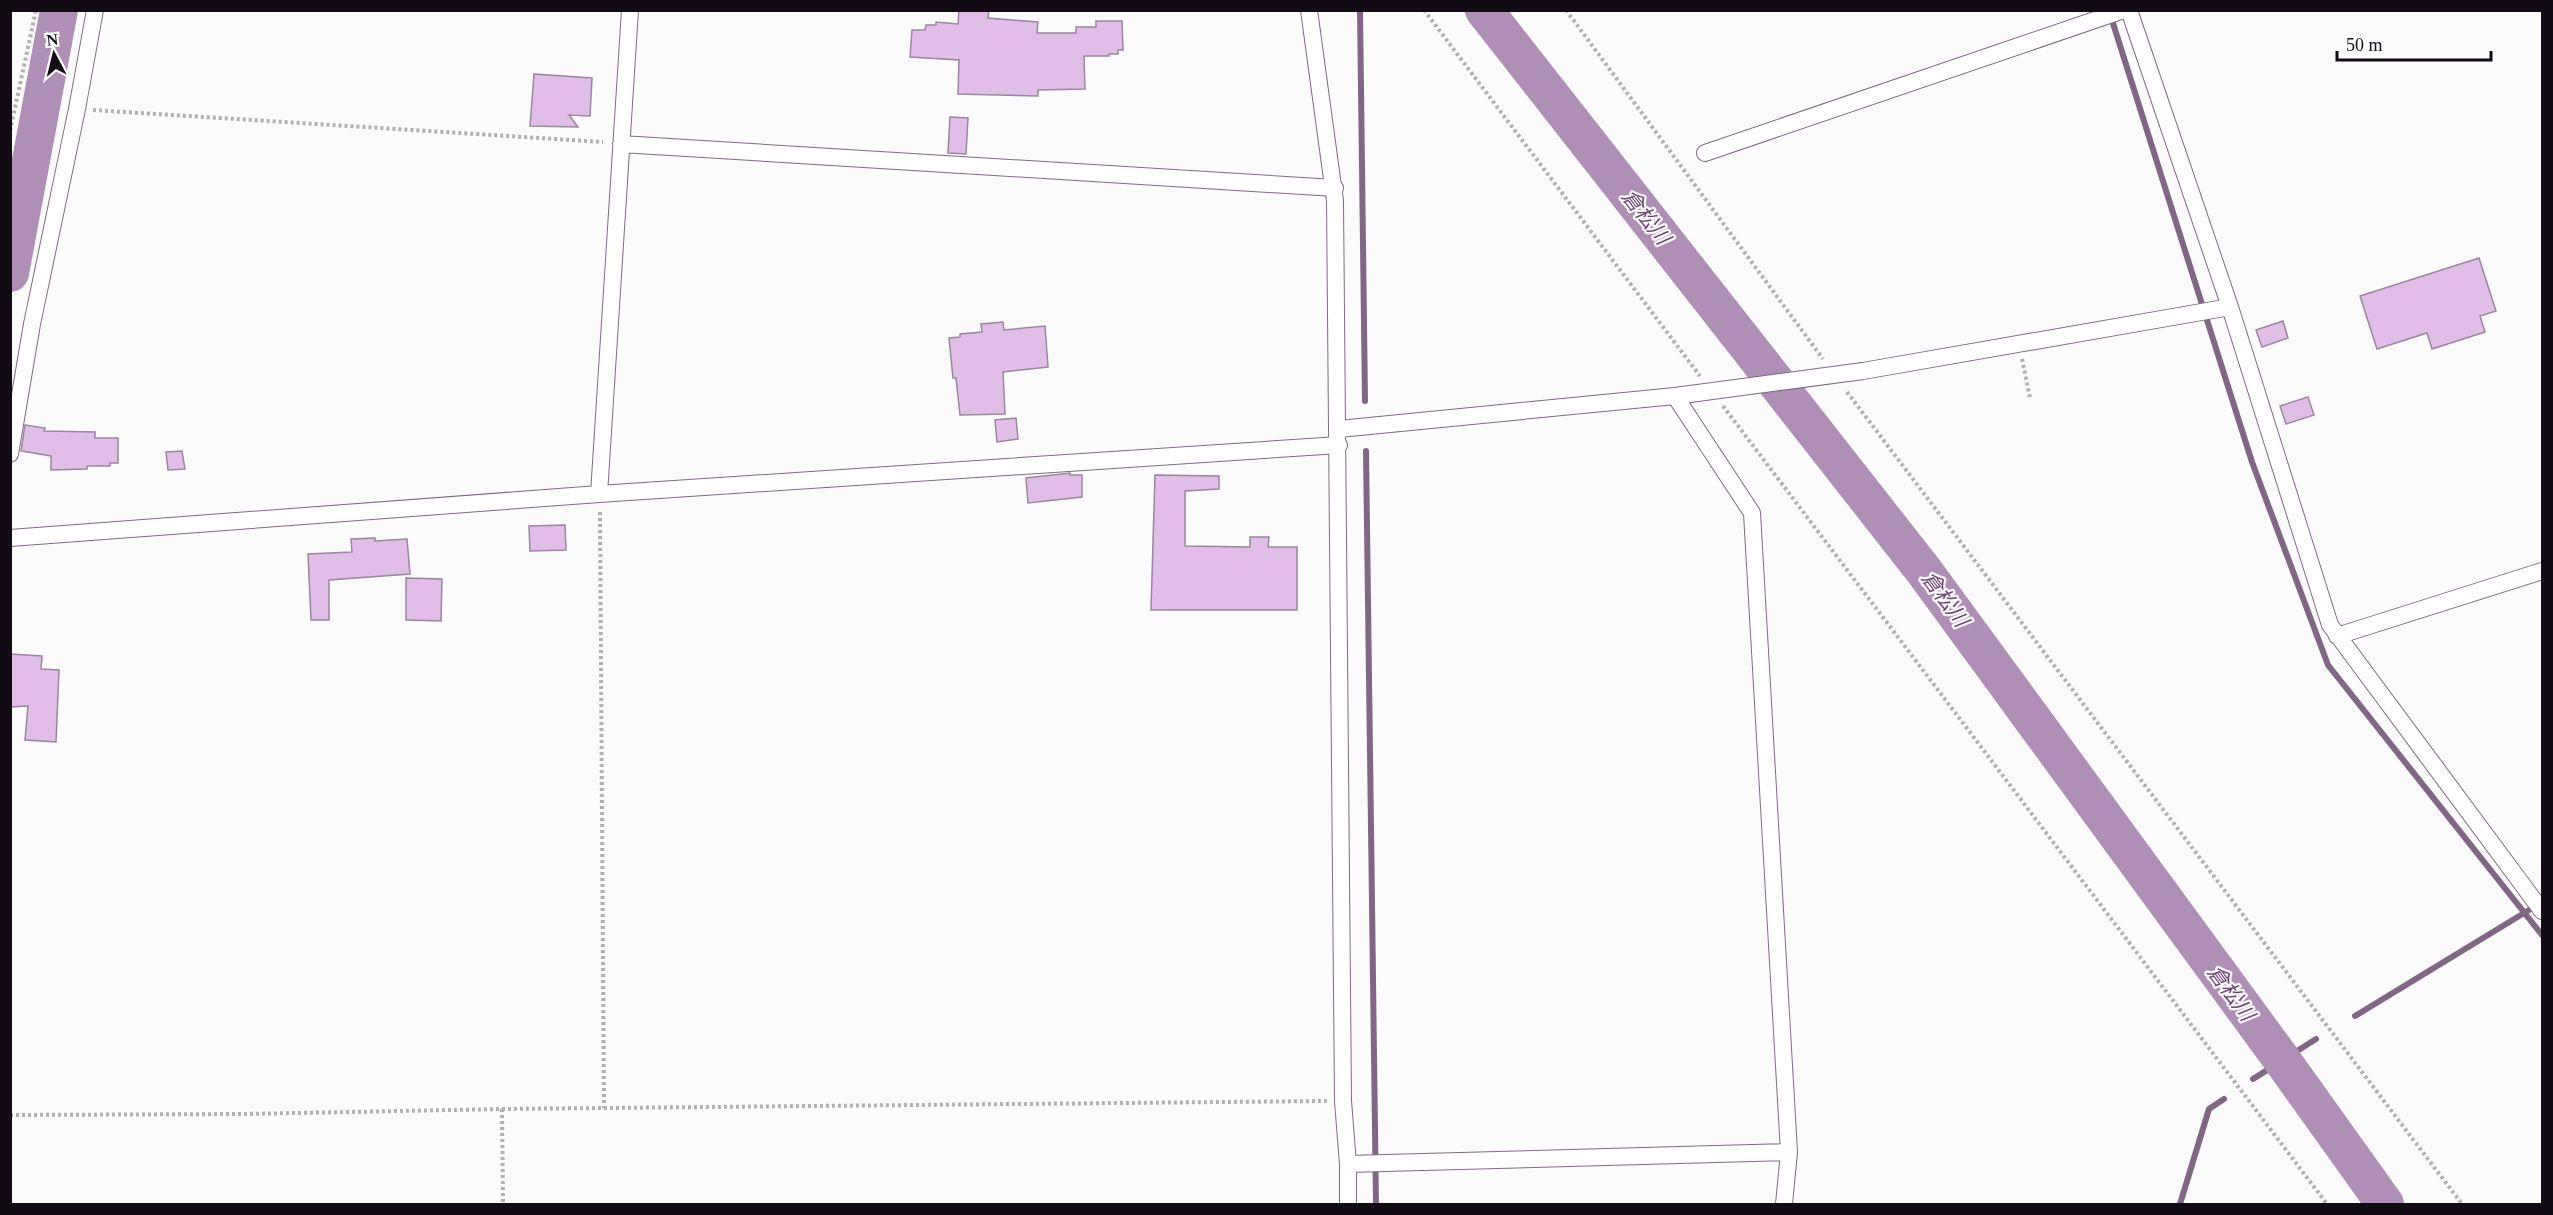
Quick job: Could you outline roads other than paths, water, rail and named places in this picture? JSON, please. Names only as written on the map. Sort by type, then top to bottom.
[{"type":"street","points":[[10,454],[32,324],[77,109],[95,10]]},
{"type":"street","points":[[599,494],[630,10]]},
{"type":"street","points":[[1309,10],[1335,188],[1339,437],[1343,1101],[1355,1164],[1348,1204]]},
{"type":"street","points":[[1705,153],[2124,10]]},
{"type":"street","points":[[2129,10],[2223,308],[2330,625],[2542,911]]},
{"type":"street","points":[[621,144],[1335,188]]},
{"type":"street","points":[[10,538],[1339,437],[1863,371],[2223,308]]},
{"type":"street","points":[[1675,396],[1752,513],[1789,1152],[1784,1204]]},
{"type":"street","points":[[2337,636],[2542,571]]},
{"type":"street","points":[[1355,1164],[1789,1152]]},
{"type":"waterway","points":[[10,273],[59,10]]},
{"type":"waterway","points":[[1360,10],[1365,401]]},
{"type":"waterway","name":"倉松川","points":[[1484,10],[1924,571],[2385,1204]]},
{"type":"waterway","points":[[2111,17],[2252,462],[2328,665],[2542,935]]},
{"type":"waterway","points":[[1366,451],[1376,1204]]},
{"type":"waterway","points":[[2355,1016],[2529,910]]},
{"type":"waterway","name":"倉松川","points":[[2253,1079],[2316,1039]]},
{"type":"waterway","points":[[2180,1204],[2209,1109],[2224,1099]]}]
